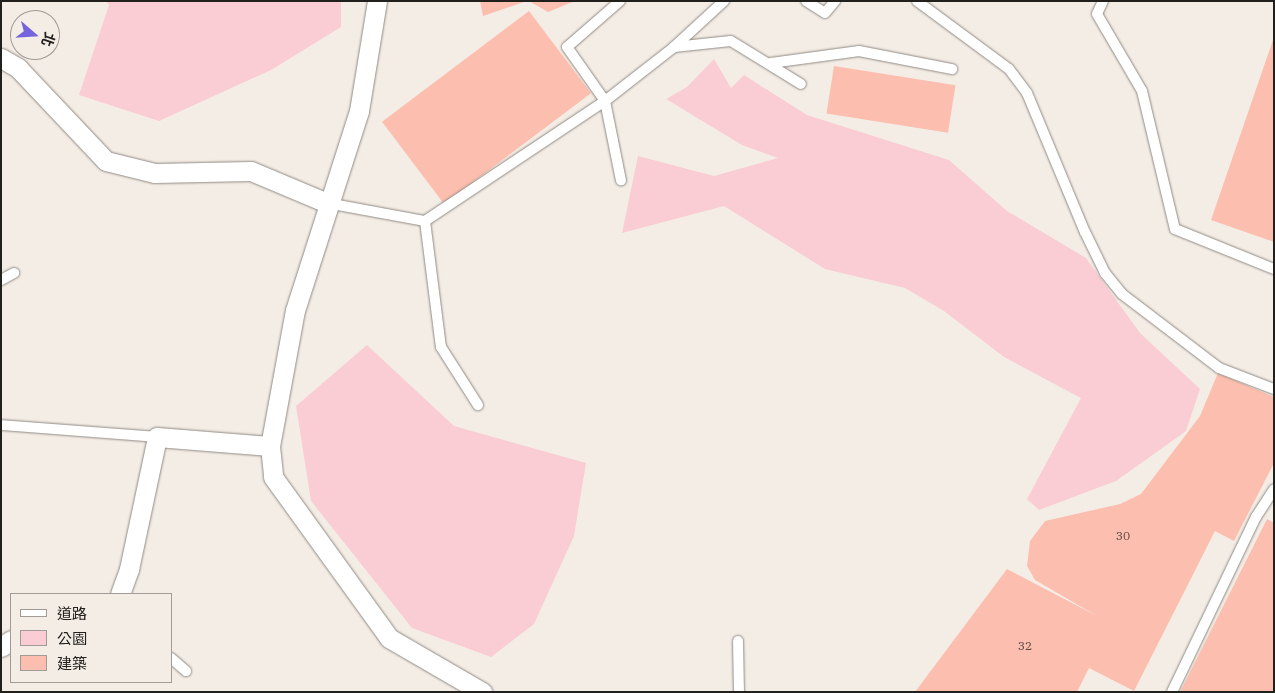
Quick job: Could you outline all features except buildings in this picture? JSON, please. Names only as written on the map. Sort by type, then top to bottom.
[{"type":"street","points":[[377,1],[359,111],[295,310],[270,446],[273,477],[389,638],[482,692]]},
{"type":"street","points":[[1,58],[18,68],[106,161],[155,173],[251,171],[328,204]]},
{"type":"street","points":[[120,593],[129,569],[156,438],[270,446]]},
{"type":"lane","points":[[620,1],[567,47],[605,101],[621,180]]},
{"type":"lane","points":[[328,204],[426,221],[605,101],[674,47],[724,1]]},
{"type":"lane","points":[[806,1],[825,13],[835,1]]},
{"type":"lane","points":[[916,1],[1009,69],[1027,93],[1085,232],[1105,273],[1122,294],[1218,368],[1274,389]]},
{"type":"lane","points":[[1104,1],[1097,14],[1142,91],[1175,229],[1274,269]]},
{"type":"lane","points":[[674,47],[731,42],[771,63],[801,84]]},
{"type":"lane","points":[[771,63],[859,51],[952,69]]},
{"type":"lane","points":[[426,221],[441,347],[478,405]]},
{"type":"lane","points":[[1,280],[14,273]]},
{"type":"lane","points":[[1,424],[156,438]]},
{"type":"lane","points":[[1172,692],[1256,517],[1274,489]]},
{"type":"lane","points":[[738,641],[739,692]]},
{"type":"lane","points":[[172,659],[186,671]]},
{"type":"green space","points":[[106,1],[341,1],[341,27],[271,70],[159,121],[79,95],[109,5]]},
{"type":"green space","points":[[714,59],[731,88],[744,75],[807,115],[949,160],[1007,211],[1086,258],[1140,333],[1200,389],[1186,431],[1116,481],[1039,510],[1027,499],[1081,398],[1004,357],[944,311],[905,288],[825,269],[724,206],[622,233],[638,156],[714,176],[778,158],[742,145],[666,99],[687,87]]},
{"type":"green space","points":[[367,345],[454,426],[586,463],[574,536],[534,624],[491,657],[412,628],[311,501],[296,406]]}]
